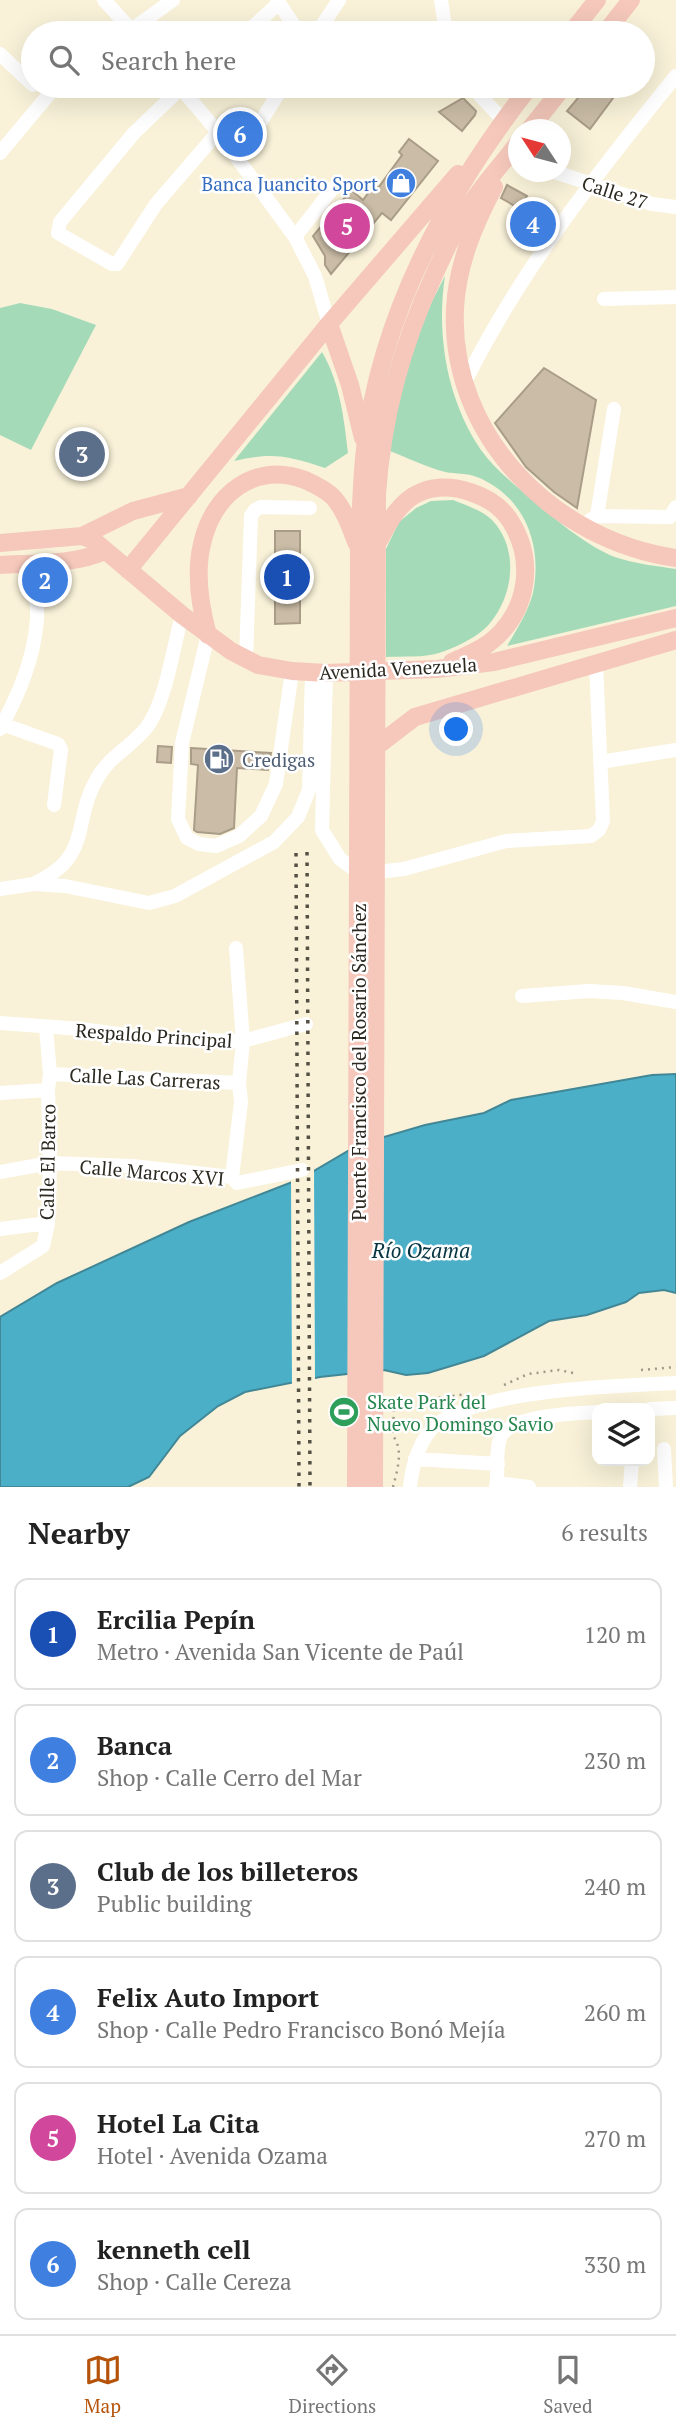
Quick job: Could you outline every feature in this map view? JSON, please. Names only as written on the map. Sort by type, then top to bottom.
[{"type":"main road","points":[[580,21],[597,0]]},
{"type":"main road","points":[[614,21],[631,0]]},
{"type":"main road","points":[[128,570],[329,324],[520,98]]},
{"type":"main road","points":[[538,119],[554,98]]},
{"type":"main road","points":[[368,639],[359,584],[365,448],[387,344],[409,286],[433,235],[503,120]]},
{"type":"main road","points":[[368,639],[378,587],[380,454],[403,351],[420,304],[445,250],[470,205],[498,165],[508,157]]},
{"type":"main road","points":[[508,166],[468,243],[460,273],[455,309],[457,344],[474,410],[491,442],[511,469],[536,494],[589,521],[629,548],[676,558]]},
{"type":"main road","points":[[329,324],[350,385],[365,448]]},
{"type":"main road","points":[[208,635],[199,584],[201,544],[208,524],[220,506],[232,491],[246,481],[282,473],[314,484],[331,495],[343,510],[359,550]]},
{"type":"main road","points":[[378,542],[388,523],[407,501],[420,492],[436,488],[469,492],[486,499],[511,522],[525,567],[522,601],[496,638],[480,649],[437,669]]},
{"type":"main road","points":[[0,543],[82,536],[133,511],[189,496]]},
{"type":"main road","name":"Avenida Venezuela","points":[[82,536],[93,540],[208,635],[258,665],[292,671],[319,673],[437,669],[494,662],[676,618]]},
{"type":"main road","points":[[0,565],[68,561],[91,557],[105,551]]},
{"type":"main road","points":[[359,584],[378,587]]},
{"type":"main road","name":"Puente Francisco del Rosario Sánchez","points":[[368,639],[377,709],[374,1487]]},
{"type":"main road","name":"Puente Francisco del Rosario Sánchez","points":[[356,1487],[368,639]]},
{"type":"main road","points":[[377,746],[415,717],[676,640]]},
{"type":"street","points":[[104,0],[122,21]]},
{"type":"street","points":[[146,21],[173,0]]},
{"type":"street","points":[[325,21],[340,0]]},
{"type":"street","points":[[441,0],[444,21]]},
{"type":"street","points":[[258,21],[278,1],[291,21]]},
{"type":"street","points":[[0,54],[21,73]]},
{"type":"street","points":[[466,382],[487,338],[589,184],[676,76]]},
{"type":"street","points":[[0,153],[44,98]]},
{"type":"street","points":[[169,98],[134,132],[60,222],[58,233],[112,264],[117,264],[156,204],[218,132]]},
{"type":"street","points":[[189,98],[238,158],[295,237],[314,276],[329,324]]},
{"type":"street","points":[[238,158],[276,98]]},
{"type":"street","points":[[482,98],[503,120]]},
{"type":"street","name":"Calle 27","points":[[571,178],[652,204],[676,207]]},
{"type":"street","points":[[295,237],[333,188]]},
{"type":"street","points":[[604,299],[676,297]]},
{"type":"street","points":[[614,409],[589,521],[674,516]]},
{"type":"street","points":[[246,659],[251,516],[261,507],[310,508]]},
{"type":"street","points":[[32,563],[37,617],[31,660],[10,712],[1,726],[58,744],[61,750],[54,805]]},
{"type":"street","points":[[34,884],[56,872],[71,855],[80,835],[87,803],[97,777],[115,756],[144,731],[155,714],[162,696],[181,615]]},
{"type":"street","points":[[208,635],[182,743],[178,807],[178,819],[183,831],[187,838],[199,844],[216,846],[239,835],[261,816],[275,784],[292,671]]},
{"type":"street","points":[[319,673],[323,830],[340,859],[352,868],[377,872],[404,869],[506,841],[591,836],[598,830],[603,821],[596,664]]},
{"type":"street","points":[[0,888],[34,884],[65,886],[149,902],[175,896],[274,842],[298,817],[309,790],[319,673]]},
{"type":"street","points":[[600,762],[676,750]]},
{"type":"street","points":[[232,1177],[241,1102],[243,1041],[236,948]]},
{"type":"street","points":[[522,996],[589,990],[676,1002]]},
{"type":"street","name":"Respaldo Principal","points":[[0,1023],[155,1038],[243,1041],[306,1024]]},
{"type":"street","name":"Calle El Barco","points":[[0,1273],[43,1247],[48,1223],[50,1074],[46,1027]]},
{"type":"street","name":"Calle Las Carreras","points":[[50,1074],[240,1083]]},
{"type":"street","points":[[0,1093],[48,1090]]},
{"type":"street","name":"Calle Marcos XVI","points":[[0,1172],[50,1163],[132,1166],[232,1177],[237,1183],[302,1170]]},
{"type":"street","points":[[0,1229],[48,1223]]},
{"type":"street","points":[[410,1487],[415,1459],[436,1424],[468,1408],[532,1394],[676,1383]]},
{"type":"street","points":[[655,1409],[676,1408]]},
{"type":"street","points":[[529,1487],[496,1485],[501,1436],[519,1422],[592,1413]]},
{"type":"street","points":[[664,1449],[666,1487]]},
{"type":"street","points":[[415,1459],[498,1464]]},
{"type":"street","points":[[630,1487],[632,1466]]},
{"type":"path","points":[[393,1487],[399,1459],[398,1443],[393,1436],[394,1401]]},
{"type":"green space","points":[[445,276],[442,321],[447,366],[460,410],[481,450],[508,479],[556,520],[587,542],[625,560],[676,569],[676,606],[507,646],[528,607],[535,575],[532,540],[518,509],[493,485],[477,477],[438,470],[390,451],[400,390],[427,311]]},
{"type":"green space","points":[[20,303],[52,309],[96,325],[31,450],[0,435],[0,308]]},
{"type":"green space","points":[[322,352],[337,388],[348,453],[325,468],[280,457],[234,461]]},
{"type":"green space","points":[[453,500],[483,513],[501,531],[510,558],[504,599],[486,628],[460,645],[433,655],[386,657],[386,549],[399,522],[416,508],[431,501]]},
{"type":"water","name":"Río Ozama","points":[[676,1074],[676,1293],[664,1290],[639,1293],[626,1302],[587,1315],[549,1321],[484,1356],[428,1373],[406,1375],[384,1370],[320,1377],[245,1392],[218,1406],[180,1436],[149,1477],[128,1487],[0,1487],[0,1317],[57,1283],[189,1222],[300,1179],[348,1151],[374,1140],[425,1125],[484,1113],[511,1100],[652,1075]]},
{"type":"pier","points":[[314,1167],[315,1381],[292,1386],[291,1178]]},
{"type":"building","points":[[463,98],[476,111],[462,131],[439,112]]},
{"type":"building","points":[[578,98],[613,98],[590,129],[567,111]]},
{"type":"building","points":[[409,139],[438,161],[391,220],[382,213],[331,274],[325,265],[325,256],[313,236],[351,190],[363,200],[374,185],[378,188],[402,155],[399,152]]},
{"type":"building","points":[[507,185],[527,196],[520,209],[501,198]]},
{"type":"building","points":[[544,368],[596,400],[577,508],[526,467],[495,423]]},
{"type":"building","points":[[275,531],[300,531],[300,623],[275,624]]},
{"type":"building","points":[[158,746],[172,747],[171,763],[157,762]]},
{"type":"building","points":[[191,748],[271,753],[268,770],[237,768],[234,828],[220,834],[194,830],[198,765],[191,764]]},
{"type":"railway","points":[[307,852],[310,1487]]},
{"type":"railway","points":[[296,853],[299,1487]]},
{"type":"place","name":"kenneth cell","points":[[240,134]]},
{"type":"place","name":"Banca Juancito Sport","points":[[401,183]]},
{"type":"place","name":"Felix Auto Import","points":[[533,224]]},
{"type":"place","name":"Hotel La Cita","points":[[347,226]]},
{"type":"place","name":"Club de los billeteros","points":[[82,454]]},
{"type":"place","name":"Ercilia Pepín","points":[[287,577]]},
{"type":"place","name":"Banca","points":[[45,580]]},
{"type":"place","name":"Credigas","points":[[219,759]]},
{"type":"place","name":"Skate Park del Nuevo Domingo Savio","points":[[344,1412]]}]
